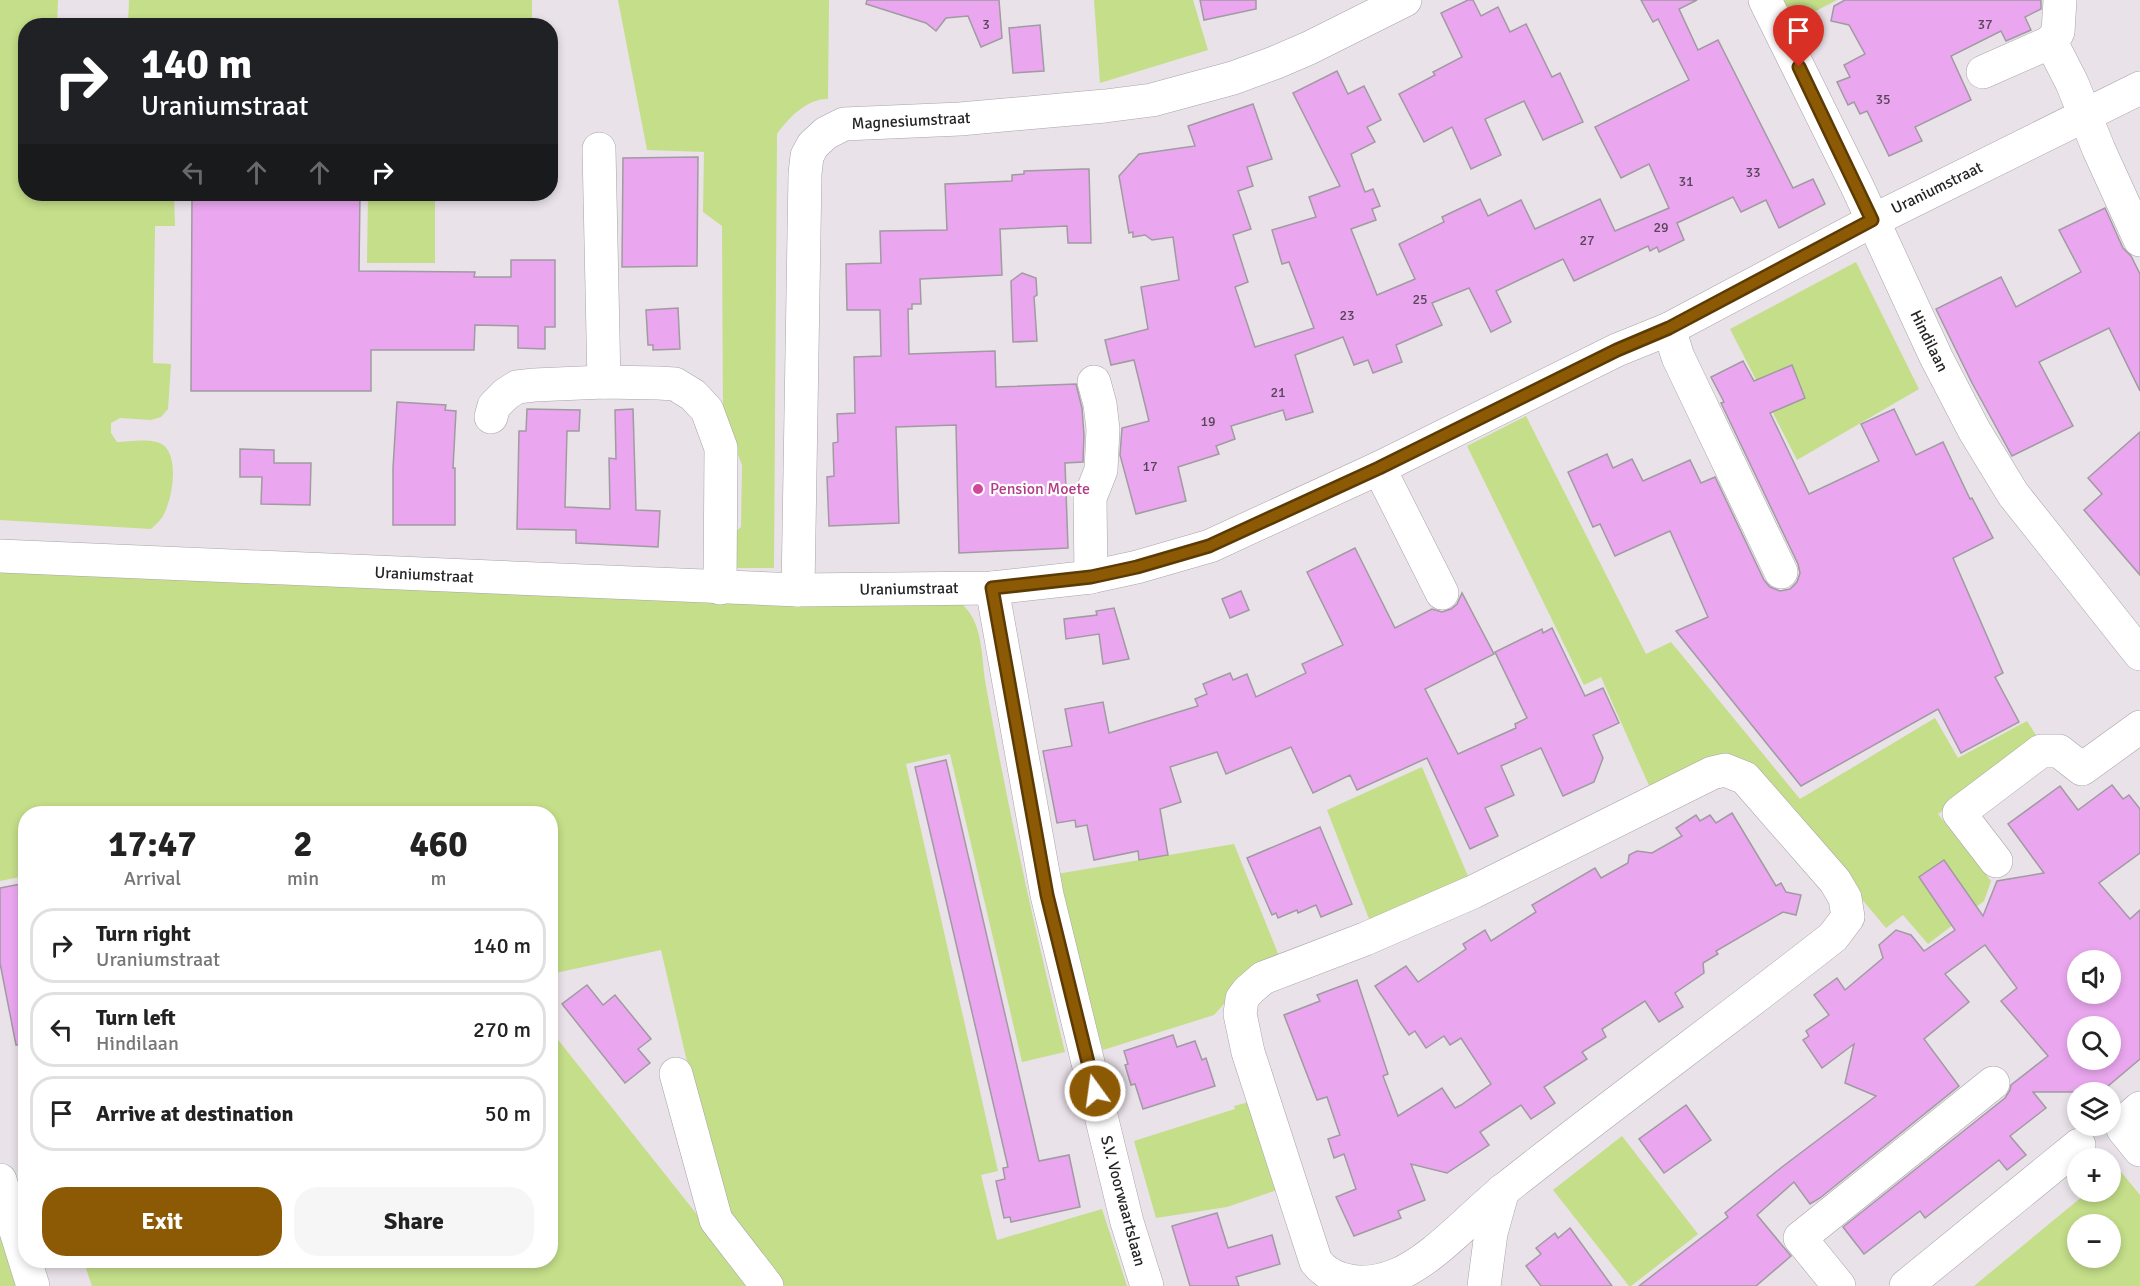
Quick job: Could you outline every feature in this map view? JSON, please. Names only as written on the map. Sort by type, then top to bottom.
[{"type":"street","name":"Magnesiumstraat","points":[[798,590],[805,174],[807,156],[819,138],[844,124],[960,119],[1152,100],[1233,78],[1274,63],[1406,0]]},
{"type":"street","name":"Hindilaan","points":[[1765,0],[1848,167],[1936,357],[1974,429],[2013,494],[2140,654]]},
{"type":"street","points":[[1983,72],[2051,42],[2058,32],[2060,0]]},
{"type":"street","points":[[2051,42],[2072,83],[2099,150],[2140,240]]},
{"type":"street","name":"Uraniumstraat","points":[[0,556],[798,590],[992,588],[1091,577],[1137,567],[1209,546],[1379,468],[1617,350],[1669,328],[1872,220],[2140,88]]},
{"type":"street","points":[[599,149],[604,382]]},
{"type":"street","points":[[1669,328],[1678,357],[1781,572]]},
{"type":"street","points":[[491,417],[494,406],[506,394],[517,387],[534,385],[604,382],[675,384],[693,395],[707,410],[721,448],[720,588]]},
{"type":"street","points":[[1091,577],[1090,498],[1101,470],[1103,429],[1094,382]]},
{"type":"street","points":[[1379,468],[1443,593]]},
{"type":"street","name":"S.V. Voorwaartslaan","points":[[992,588],[1047,895],[1126,1222],[1147,1286]]},
{"type":"street","points":[[1996,861],[1959,813],[2041,751],[2059,751],[2082,769],[2140,727]]},
{"type":"street","points":[[1725,770],[1745,778],[1835,881],[1845,898],[1848,917],[1833,937],[1503,1190],[1423,1260],[1397,1275],[1380,1281],[1340,1280],[1323,1271],[1316,1262],[1248,1052],[1240,1014],[1242,999],[1263,978],[1365,939],[1473,892],[1712,773],[1725,770]]},
{"type":"street","points":[[675,1074],[716,1220],[767,1286]]},
{"type":"street","points":[[1839,1286],[1800,1238],[1993,1083]]},
{"type":"street","points":[[2140,1108],[2123,1122],[2123,1129],[2140,1150]]},
{"type":"street","points":[[1906,1286],[2079,1145]]},
{"type":"street","points":[[0,1180],[18,1238]]},
{"type":"street","points":[[1484,1286],[1491,1233],[1503,1190]]},
{"type":"street","points":[[27,1268],[33,1286]]},
{"type":"street","points":[[1397,1275],[1430,1286]]},
{"type":"green space","points":[[0,0],[58,0],[57,18],[18,18],[18,201],[174,201],[175,226],[155,226],[153,363],[171,364],[168,409],[161,417],[151,420],[120,418],[111,423],[111,433],[117,442],[147,441],[163,445],[171,459],[173,479],[163,516],[151,529],[0,520]]},
{"type":"green space","points":[[129,0],[532,0],[532,18],[128,18]]},
{"type":"green space","points":[[618,0],[829,0],[828,99],[806,105],[777,134],[774,568],[728,568],[729,537],[741,527],[742,465],[723,416],[722,226],[703,212],[704,152],[647,150]]},
{"type":"green space","points":[[1094,0],[1193,0],[1208,50],[1100,83]]},
{"type":"green space","points":[[1769,0],[1837,0],[1783,28]]},
{"type":"green space","points":[[368,201],[435,201],[435,263],[367,263]]},
{"type":"green space","points":[[1856,262],[1919,389],[1797,460],[1730,329]]},
{"type":"green space","points":[[1526,416],[1646,654],[1671,642],[1800,799],[1935,718],[1958,758],[2027,721],[2039,740],[2031,753],[1938,814],[1991,881],[1984,901],[1928,944],[1903,915],[1886,928],[1756,773],[1651,790],[1601,677],[1584,685],[1467,446]]},
{"type":"green space","points":[[0,569],[963,605],[975,622],[978,632],[986,686],[1013,824],[1065,1052],[1022,1062],[950,754],[906,764],[998,1171],[981,1175],[997,1240],[1102,1209],[1127,1286],[776,1286],[724,1220],[661,950],[558,972],[558,806],[18,806],[18,877],[0,881]]},
{"type":"green space","points":[[1422,767],[1470,881],[1371,924],[1327,810]]},
{"type":"green space","points":[[1234,844],[1281,961],[1243,983],[1214,1015],[1103,1050],[1051,875]]},
{"type":"green space","points":[[558,1040],[757,1286],[92,1286],[86,1268],[558,1268]]},
{"type":"green space","points":[[1253,1101],[1280,1189],[1227,1207],[1156,1218],[1134,1141],[1235,1109],[1234,1106]]},
{"type":"green space","points":[[1622,1136],[1698,1234],[1631,1286],[1553,1190]]},
{"type":"green space","points":[[2121,1172],[2140,1195],[2140,1286],[1974,1286],[2076,1202],[2121,1202]]},
{"type":"green space","points":[[0,1211],[23,1286],[0,1286]]},
{"type":"building","points":[[867,0],[999,0],[1002,38],[981,47],[968,16],[946,18],[936,31],[926,23],[866,4]]},
{"type":"building","points":[[1200,0],[1256,0],[1256,9],[1204,20]]},
{"type":"building","points":[[1468,0],[1473,0],[1481,16],[1498,7],[1510,32],[1526,24],[1552,77],[1560,73],[1583,122],[1543,140],[1524,101],[1485,119],[1501,155],[1471,169],[1452,127],[1424,142],[1399,94],[1435,75],[1433,72],[1462,57],[1441,13]]},
{"type":"building","points":[[1641,0],[1697,0],[1679,9],[1698,50],[1718,40],[1793,188],[1813,179],[1825,204],[1779,228],[1766,200],[1741,212],[1733,197],[1677,223],[1684,240],[1659,252],[1657,247],[1650,251],[1648,246],[1574,281],[1563,259],[1496,291],[1511,322],[1491,332],[1469,288],[1432,303],[1442,325],[1396,345],[1402,362],[1373,373],[1368,360],[1354,365],[1343,337],[1295,355],[1313,412],[1286,420],[1283,410],[1231,426],[1235,439],[1216,446],[1219,454],[1178,467],[1186,501],[1136,514],[1120,455],[1122,428],[1149,421],[1134,360],[1111,365],[1105,340],[1148,329],[1141,287],[1179,280],[1173,237],[1152,240],[1145,235],[1133,237],[1133,232],[1129,233],[1119,176],[1139,154],[1195,146],[1188,126],[1253,104],[1272,159],[1247,167],[1253,186],[1238,191],[1251,229],[1233,235],[1248,282],[1235,287],[1255,347],[1314,328],[1289,262],[1282,264],[1272,230],[1316,217],[1309,197],[1340,186],[1293,93],[1337,71],[1348,94],[1364,86],[1381,120],[1367,127],[1375,142],[1351,154],[1365,192],[1373,189],[1380,206],[1372,209],[1376,220],[1351,229],[1377,295],[1415,279],[1399,244],[1444,222],[1442,217],[1480,199],[1488,216],[1521,200],[1535,229],[1600,199],[1615,231],[1669,208],[1649,164],[1621,178],[1595,127],[1689,80],[1658,19],[1653,22]]},
{"type":"building","points":[[1845,0],[2041,0],[2041,9],[2025,17],[2031,30],[2006,41],[2001,31],[1951,56],[1971,100],[1915,127],[1922,141],[1889,156],[1867,111],[1860,114],[1854,102],[1848,105],[1837,82],[1850,77],[1844,65],[1865,54],[1849,25],[1831,21],[1834,6]]},
{"type":"building","points":[[1040,25],[1044,71],[1013,73],[1009,28]]},
{"type":"building","points":[[698,157],[697,266],[622,267],[623,158]]},
{"type":"building","points":[[1089,169],[1091,243],[1068,243],[1067,226],[1000,229],[1002,275],[920,279],[921,304],[912,304],[912,309],[908,309],[909,354],[995,351],[996,387],[1076,384],[1082,408],[1083,462],[1065,463],[1068,548],[959,553],[956,425],[896,427],[899,523],[829,526],[827,477],[834,476],[833,443],[838,442],[837,414],[855,413],[854,357],[881,356],[880,310],[847,310],[846,264],[881,263],[880,231],[947,230],[945,184],[1012,181],[1012,175],[1024,174],[1024,171]]},
{"type":"building","points":[[192,201],[360,201],[359,271],[475,272],[474,277],[511,277],[511,260],[555,260],[555,327],[545,327],[545,349],[518,348],[518,326],[475,325],[474,350],[371,350],[371,391],[191,391]]},
{"type":"building","points":[[2105,208],[2123,248],[2131,256],[2140,274],[2140,391],[2109,328],[2039,362],[2073,426],[2012,456],[1972,383],[1936,309],[2001,277],[2016,307],[2081,272],[2059,230]]},
{"type":"building","points":[[1022,273],[1036,278],[1037,295],[1034,297],[1037,341],[1013,342],[1011,281]]},
{"type":"building","points":[[678,308],[680,349],[653,350],[653,345],[648,345],[646,310]]},
{"type":"building","points":[[1743,361],[1754,381],[1792,365],[1805,398],[1770,413],[1809,494],[1879,461],[1861,424],[1894,409],[1916,455],[1943,442],[1970,499],[1972,498],[1993,538],[1953,558],[2003,673],[1995,677],[2019,722],[1961,753],[1938,709],[1801,786],[1676,631],[1708,617],[1670,531],[1615,556],[1600,524],[1593,527],[1568,472],[1607,454],[1613,468],[1632,459],[1643,481],[1690,460],[1701,483],[1715,477],[1764,580],[1770,587],[1780,591],[1790,589],[1797,582],[1800,573],[1798,564],[1721,403],[1724,402],[1711,377]]},
{"type":"building","points":[[397,402],[446,405],[445,410],[456,411],[453,468],[455,468],[455,525],[393,525],[393,468]]},
{"type":"building","points":[[527,409],[580,410],[579,431],[567,431],[565,507],[610,509],[609,458],[616,459],[615,410],[633,409],[636,510],[660,511],[658,547],[576,543],[576,530],[517,529],[519,431],[526,431]]},
{"type":"building","points":[[2140,432],[2140,575],[2084,510],[2102,494],[2088,478]]},
{"type":"building","points":[[240,449],[274,450],[274,463],[311,463],[310,505],[261,504],[262,477],[240,477]]},
{"type":"building","points":[[1355,548],[1395,628],[1432,609],[1442,612],[1451,609],[1457,604],[1462,593],[1494,654],[1425,689],[1458,754],[1516,728],[1515,724],[1527,718],[1495,652],[1542,629],[1543,633],[1552,628],[1585,696],[1603,688],[1619,723],[1593,735],[1603,758],[1594,782],[1563,796],[1541,748],[1501,766],[1514,795],[1485,808],[1498,836],[1470,849],[1427,758],[1357,790],[1350,775],[1313,793],[1291,747],[1226,774],[1217,752],[1170,767],[1181,802],[1160,809],[1168,855],[1139,860],[1138,851],[1094,860],[1087,825],[1076,827],[1075,820],[1057,823],[1043,751],[1072,746],[1065,709],[1103,702],[1109,733],[1198,706],[1195,699],[1207,694],[1203,684],[1230,673],[1233,680],[1247,674],[1256,697],[1306,673],[1302,664],[1343,645],[1307,572]]},
{"type":"building","points":[[1241,591],[1249,610],[1230,618],[1222,599]]},
{"type":"building","points":[[1114,608],[1129,659],[1103,664],[1099,634],[1066,639],[1064,619],[1097,615],[1096,611]]},
{"type":"building","points":[[946,760],[1039,1161],[1069,1155],[1080,1207],[1011,1222],[1010,1217],[1004,1218],[996,1181],[1005,1179],[1003,1168],[1008,1167],[915,767]]},
{"type":"building","points":[[2112,785],[2123,799],[2129,795],[2140,809],[2140,853],[2099,883],[2130,919],[2140,910],[2140,1059],[2113,1082],[2067,1082],[2067,1092],[2033,1092],[2046,1108],[2010,1136],[2026,1155],[2007,1170],[1999,1160],[1925,1218],[1920,1211],[1864,1254],[1843,1227],[2005,1098],[2011,1085],[2048,1056],[2001,1001],[2017,988],[1985,945],[1945,974],[1969,1002],[1924,1039],[1959,1086],[1820,1198],[1810,1204],[1794,1182],[1757,1215],[1791,1256],[1756,1286],[1639,1286],[1728,1217],[1725,1213],[1782,1167],[1876,1096],[1845,1083],[1854,1044],[1822,1068],[1803,1040],[1809,1036],[1806,1031],[1829,1015],[1814,995],[1837,978],[1845,990],[1883,958],[1879,945],[1896,930],[1911,935],[1924,951],[1955,930],[1919,877],[1944,860],[1983,916],[1997,881],[2044,873],[2008,824],[2060,786],[2078,810]]},
{"type":"building","points":[[1732,813],[1776,886],[1781,883],[1786,892],[1801,895],[1796,915],[1783,912],[1716,951],[1718,954],[1703,963],[1704,973],[1675,993],[1683,1007],[1659,1022],[1645,1001],[1602,1029],[1606,1037],[1582,1052],[1587,1059],[1544,1087],[1555,1103],[1531,1119],[1521,1105],[1480,1132],[1489,1145],[1447,1173],[1411,1164],[1425,1200],[1398,1211],[1401,1218],[1354,1236],[1336,1197],[1356,1189],[1344,1154],[1334,1158],[1328,1139],[1340,1135],[1327,1097],[1317,1100],[1284,1015],[1320,1001],[1317,995],[1357,980],[1388,1074],[1383,1076],[1398,1116],[1442,1088],[1455,1108],[1491,1084],[1461,1038],[1450,1045],[1444,1036],[1426,1048],[1415,1031],[1409,1035],[1375,986],[1406,966],[1418,982],[1466,949],[1463,944],[1485,930],[1491,941],[1536,912],[1532,905],[1595,868],[1601,878],[1628,863],[1629,855],[1637,851],[1652,853],[1682,836],[1676,828],[1696,815],[1700,821],[1710,815],[1716,823]]},
{"type":"building","points":[[1320,827],[1352,904],[1321,917],[1316,905],[1278,918],[1276,913],[1272,915],[1247,858]]},
{"type":"building","points":[[18,885],[18,1045],[16,1045],[0,963],[0,888]]},
{"type":"building","points":[[587,985],[603,1005],[615,995],[651,1039],[638,1049],[650,1063],[625,1083],[562,1004]]},
{"type":"building","points":[[1173,1035],[1177,1047],[1195,1041],[1202,1060],[1206,1058],[1215,1086],[1143,1109],[1135,1084],[1131,1085],[1125,1065],[1128,1064],[1124,1051]]},
{"type":"building","points":[[1686,1105],[1711,1140],[1664,1173],[1639,1139]]},
{"type":"building","points":[[1217,1213],[1228,1248],[1272,1235],[1280,1264],[1236,1277],[1239,1286],[1190,1286],[1172,1226]]},
{"type":"building","points":[[1570,1228],[1612,1286],[1541,1286],[1526,1266],[1541,1254],[1536,1248],[1555,1233],[1558,1238]]},
{"type":"place","name":"Pension Moete","points":[[978,489]]},
{"type":"route","points":[[1095,1091],[1047,895],[992,588],[1091,577],[1137,567],[1209,546],[1379,468],[1617,350],[1669,328],[1872,220],[1799,67]]}]
